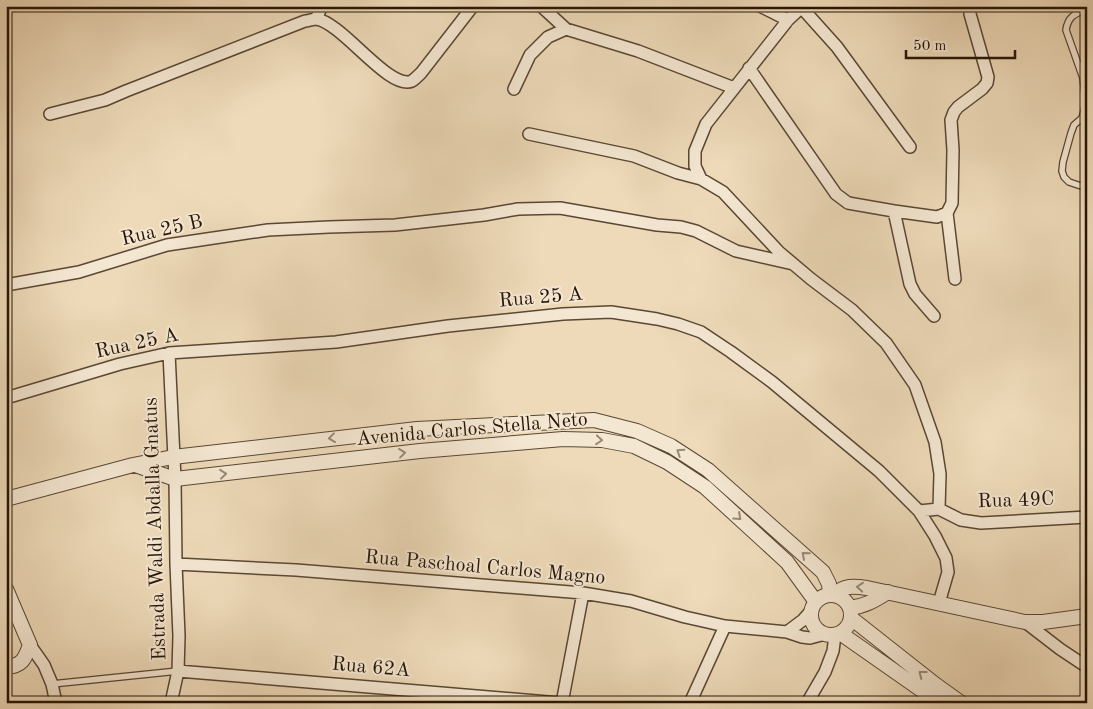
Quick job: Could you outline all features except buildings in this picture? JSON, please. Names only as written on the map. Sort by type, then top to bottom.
[{"type":"street","points":[[316,19],[322,6]]},
{"type":"street","points":[[541,6],[566,29],[638,51],[734,88]]},
{"type":"street","points":[[760,6],[788,20]]},
{"type":"street","points":[[701,179],[695,166],[695,151],[706,124],[788,20],[803,7],[837,48],[910,147]]},
{"type":"street","points":[[50,114],[105,100],[305,21],[316,19],[336,30],[390,76],[402,82],[413,81],[421,73],[467,8]]},
{"type":"street","points":[[955,279],[947,213],[952,203],[953,150],[951,120],[958,107],[987,83],[988,77],[970,14]]},
{"type":"street","points":[[514,89],[530,54],[548,37],[566,29]]},
{"type":"street","points":[[749,68],[836,194],[848,203],[937,217],[947,213]]},
{"type":"street","points":[[529,134],[634,156],[678,173],[701,179],[723,192],[793,264],[852,310],[886,343],[915,385],[935,442],[940,474],[939,509],[920,511]]},
{"type":"street","name":"Rua 25 B","points":[[6,286],[79,272],[167,245],[268,230],[395,225],[454,219],[518,209],[560,208],[657,225],[681,227],[696,231],[736,251],[793,264]]},
{"type":"street","points":[[894,211],[910,284],[915,294],[934,316]]},
{"type":"street","name":"Rua 25 A","points":[[6,398],[120,364],[169,353],[336,342],[448,326],[563,314],[611,312],[657,319],[701,332],[731,352],[772,382],[879,471],[920,511],[946,558],[948,572],[939,603]]},
{"type":"street","name":"Estrada Waldi Abdalla Gnatus","points":[[169,353],[175,479],[179,636],[178,671],[171,703]]},
{"type":"street","points":[[6,499],[133,464],[173,457],[417,429],[594,420],[637,431],[671,446],[708,470],[823,572],[832,595]]},
{"type":"street","name":"Avenida Carlos Stella Neto","points":[[133,464],[175,479],[420,451],[563,438],[602,440],[634,446],[667,462],[705,487],[787,562],[814,607]]},
{"type":"street","name":"Rua 49C","points":[[939,509],[961,520],[981,524],[1087,517]]},
{"type":"street","name":"Rua Paschoal Carlos Magno","points":[[176,564],[296,570],[582,593],[631,601],[725,626],[787,632],[810,638],[833,634]]},
{"type":"street","points":[[787,632],[803,620],[820,598],[832,595],[848,586],[888,592],[1024,622],[1043,622],[1087,616]]},
{"type":"street","points":[[6,589],[30,645],[44,665],[52,684],[56,703]]},
{"type":"street","points":[[833,634],[845,629],[849,624],[851,613],[888,592]]},
{"type":"street","points":[[561,703],[582,593]]},
{"type":"street","points":[[832,595],[844,599],[851,613],[961,703]]},
{"type":"street","points":[[814,607],[813,623],[816,628],[833,634],[939,702]]},
{"type":"street","points":[[1024,622],[1087,667]]},
{"type":"street","points":[[690,703],[725,626]]},
{"type":"street","points":[[807,703],[825,672],[833,651],[833,634]]},
{"type":"street","points":[[6,667],[14,666],[24,660],[30,645]]},
{"type":"street","name":"Rua 62A","points":[[178,671],[561,703]]},
{"type":"lane","points":[[1087,9],[1069,19],[1066,30],[1083,78],[1085,107],[1082,118],[1074,125],[1062,170],[1064,177],[1069,182],[1087,188]]},
{"type":"lane","points":[[1074,125],[1087,120]]},
{"type":"lane","points":[[52,684],[178,671]]}]
